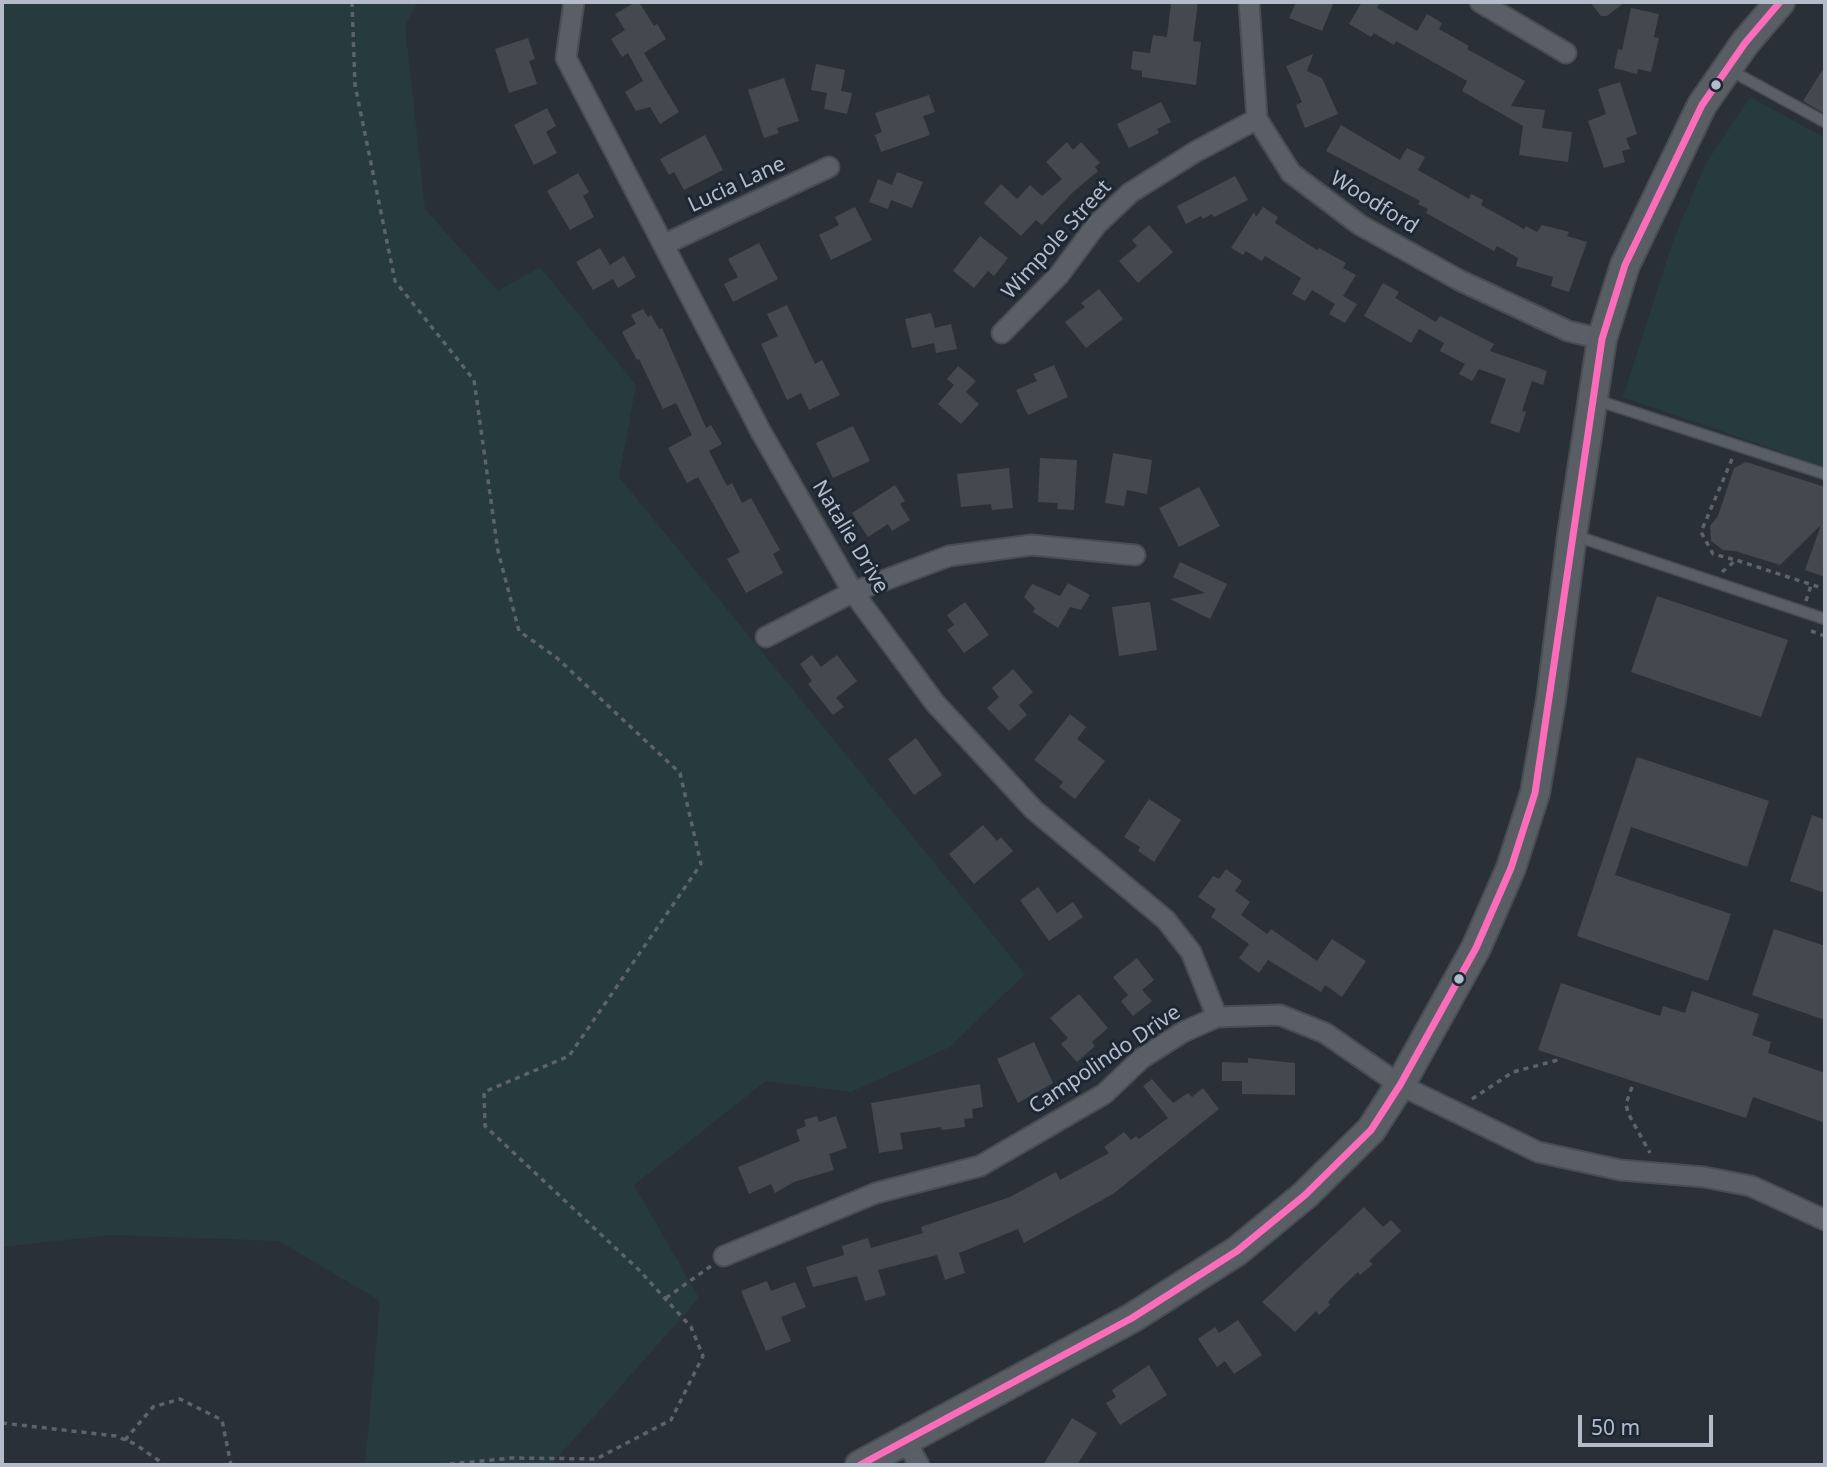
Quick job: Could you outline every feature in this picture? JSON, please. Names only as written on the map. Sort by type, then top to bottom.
[{"type":"main road","points":[[860,1465],[1132,1318],[1237,1251],[1305,1195],[1371,1130],[1400,1085],[1476,948],[1511,868],[1535,793],[1551,700],[1572,535],[1602,339],[1625,265],[1651,206],[1702,105],[1780,2]]},
{"type":"street","name":"Natalie Drive","points":[[574,2],[566,58],[612,151],[664,244],[761,432],[853,592],[935,703],[1034,810],[1166,920],[1191,953],[1217,1017]]},
{"type":"street","name":"Woodford","points":[[1249,2],[1256,119],[1291,173],[1360,225],[1531,315],[1568,331],[1602,339]]},
{"type":"street","points":[[1480,2],[1566,53]]},
{"type":"street","name":"Wimpole Street","points":[[1002,333],[1059,275],[1097,224],[1130,193],[1195,152],[1256,119]]},
{"type":"street","name":"Lucia Lane","points":[[664,244],[829,167]]},
{"type":"street","points":[[766,637],[853,592],[949,556],[991,549],[1052,546],[1135,555]]},
{"type":"street","name":"Campolindo Drive","points":[[724,1256],[876,1193],[980,1166],[1104,1094],[1142,1058],[1183,1032],[1217,1017],[1280,1015],[1307,1023],[1400,1085],[1538,1152],[1620,1170],[1751,1186],[1825,1220]]},
{"type":"street","points":[[906,1441],[919,1465]]},
{"type":"lane","points":[[1727,69],[1825,122]]},
{"type":"lane","points":[[1593,399],[1825,474]]},
{"type":"lane","points":[[1572,535],[1825,620]]},
{"type":"path","points":[[352,2],[355,85],[395,281],[474,380],[498,551],[519,631],[557,658],[680,773],[701,864],[569,1056],[484,1092],[485,1126],[639,1270],[691,1327],[703,1356],[671,1420],[596,1459],[512,1458],[440,1465]]},
{"type":"path","points":[[1740,457],[1730,460],[1701,532],[1713,554],[1825,589]]},
{"type":"path","points":[[1712,581],[1736,560]]},
{"type":"path","points":[[1457,1112],[1483,1089],[1513,1072],[1558,1060]]},
{"type":"path","points":[[1632,1087],[1626,1104],[1628,1113],[1649,1148],[1654,1173]]},
{"type":"path","points":[[666,1299],[724,1256]]},
{"type":"path","points":[[125,1440],[153,1406],[180,1399],[222,1420],[231,1465]]},
{"type":"path","points":[[2,1423],[89,1431],[125,1440],[164,1465]]},
{"type":"green space","points":[[2,2],[418,2],[405,25],[425,209],[498,291],[540,267],[636,385],[619,477],[1025,974],[950,1047],[851,1092],[766,1081],[634,1185],[699,1298],[551,1465],[365,1465],[380,1301],[279,1241],[112,1235],[2,1247]]},
{"type":"green space","points":[[1750,97],[1825,138],[1825,467],[1623,397],[1673,241],[1706,163]]},
{"type":"building","points":[[639,2],[654,26],[657,24],[666,39],[644,53],[679,112],[660,124],[650,107],[636,111],[625,92],[643,81],[628,53],[622,57],[611,39],[625,30],[615,14]]},
{"type":"building","points":[[1171,2],[1198,2],[1193,41],[1201,42],[1196,85],[1142,77],[1142,71],[1131,69],[1133,51],[1150,53],[1153,35],[1167,37]]},
{"type":"building","points":[[1296,2],[1334,2],[1322,31],[1289,18]]},
{"type":"building","points":[[1362,2],[1380,2],[1377,8],[1417,31],[1427,14],[1442,23],[1439,29],[1469,46],[1467,49],[1525,81],[1511,106],[1545,110],[1542,128],[1572,132],[1568,162],[1519,155],[1523,126],[1462,91],[1467,81],[1396,41],[1394,45],[1374,33],[1371,37],[1349,24]]},
{"type":"building","points":[[1590,2],[1625,2],[1607,16],[1601,16]]},
{"type":"building","points":[[1631,8],[1659,14],[1654,37],[1659,38],[1651,72],[1638,69],[1637,74],[1614,68],[1618,49],[1622,50]]},
{"type":"building","points":[[528,38],[535,59],[529,61],[537,84],[509,93],[495,49]]},
{"type":"building","points":[[1313,54],[1307,71],[1322,78],[1338,114],[1305,128],[1296,105],[1302,102],[1286,66]]},
{"type":"building","points":[[816,64],[845,70],[841,91],[852,93],[847,114],[824,109],[827,93],[811,90]]},
{"type":"building","points":[[1825,66],[1825,114],[1803,101]]},
{"type":"building","points":[[784,78],[799,121],[777,128],[779,133],[764,138],[748,90]]},
{"type":"building","points":[[1620,82],[1637,134],[1626,138],[1630,149],[1622,151],[1625,162],[1604,168],[1588,121],[1606,114],[1598,89]]},
{"type":"building","points":[[929,95],[935,112],[923,116],[930,135],[881,152],[875,135],[882,132],[875,113]]},
{"type":"building","points":[[1161,102],[1171,122],[1157,129],[1159,133],[1129,148],[1117,124]]},
{"type":"building","points":[[547,108],[556,126],[546,132],[557,153],[534,165],[514,125]]},
{"type":"building","points":[[1341,125],[1400,160],[1407,148],[1425,157],[1418,170],[1469,199],[1471,194],[1483,200],[1481,205],[1524,229],[1526,226],[1537,232],[1542,225],[1569,232],[1567,236],[1587,242],[1569,292],[1551,286],[1553,277],[1516,266],[1518,258],[1497,246],[1494,251],[1426,213],[1428,209],[1418,204],[1420,201],[1326,151]]},
{"type":"building","points":[[705,135],[723,170],[684,190],[674,172],[669,175],[660,159]]},
{"type":"building","points":[[1067,142],[1073,150],[1081,142],[1100,163],[1095,167],[1098,171],[1072,193],[1042,225],[1036,220],[1021,236],[984,203],[1001,184],[1017,199],[1030,185],[1042,196],[1062,179],[1046,162]]},
{"type":"building","points":[[897,172],[923,182],[912,208],[891,200],[888,209],[869,202],[878,179],[892,185]]},
{"type":"building","points":[[578,173],[589,192],[583,196],[594,217],[570,230],[547,191]]},
{"type":"building","points":[[1235,176],[1248,200],[1214,217],[1212,214],[1203,219],[1201,216],[1186,224],[1177,206]]},
{"type":"building","points":[[855,207],[872,240],[831,260],[819,235],[839,225],[835,217]]},
{"type":"building","points":[[1263,207],[1278,217],[1275,223],[1317,250],[1319,248],[1346,263],[1343,268],[1356,275],[1343,296],[1357,304],[1345,323],[1329,314],[1335,304],[1312,290],[1305,301],[1292,294],[1301,278],[1265,256],[1262,261],[1246,251],[1243,255],[1231,248],[1254,212],[1256,217]]},
{"type":"building","points":[[1149,225],[1173,252],[1138,283],[1119,261],[1137,246],[1132,240]]},
{"type":"building","points":[[980,236],[1008,258],[994,276],[988,271],[974,288],[953,271]]},
{"type":"building","points":[[759,243],[778,279],[733,302],[724,284],[738,277],[728,259]]},
{"type":"building","points":[[600,248],[610,265],[624,256],[636,277],[618,288],[613,279],[593,290],[576,262]]},
{"type":"building","points":[[1383,283],[1399,292],[1395,298],[1436,322],[1440,316],[1494,344],[1490,351],[1547,371],[1543,385],[1532,381],[1522,411],[1526,412],[1519,433],[1490,423],[1506,379],[1479,369],[1472,381],[1459,374],[1465,364],[1440,351],[1444,343],[1419,329],[1411,343],[1364,316]]},
{"type":"building","points":[[1099,289],[1123,319],[1086,348],[1065,322],[1085,307],[1081,303]]},
{"type":"building","points":[[787,305],[815,364],[822,360],[840,395],[809,410],[801,393],[787,400],[761,344],[778,336],[767,314]]},
{"type":"building","points":[[643,309],[648,317],[651,315],[659,329],[662,328],[706,428],[711,425],[722,444],[709,451],[727,486],[732,483],[742,503],[751,498],[780,550],[773,554],[783,573],[746,593],[727,559],[740,552],[698,477],[687,483],[668,448],[692,435],[676,403],[663,409],[639,359],[637,360],[622,332],[636,324],[631,315]]},
{"type":"building","points":[[931,313],[935,328],[951,324],[957,349],[936,353],[934,343],[912,348],[905,319]]},
{"type":"building","points":[[1054,365],[1068,397],[1028,415],[1016,390],[1037,381],[1033,374]]},
{"type":"building","points":[[958,366],[976,381],[966,392],[979,404],[961,424],[938,404],[954,385],[947,379]]},
{"type":"building","points":[[853,426],[870,461],[833,478],[816,443]]},
{"type":"building","points":[[1113,453],[1152,460],[1147,494],[1127,490],[1124,506],[1105,503]]},
{"type":"building","points":[[1040,458],[1077,460],[1074,510],[1057,509],[1058,503],[1038,502]]},
{"type":"building","points":[[1746,462],[1825,487],[1825,577],[1805,570],[1821,525],[1780,565],[1723,550],[1711,541],[1710,526],[1718,516],[1734,468]]},
{"type":"building","points":[[1009,468],[1013,508],[992,510],[991,504],[961,507],[957,474]]},
{"type":"building","points":[[895,485],[905,501],[900,504],[910,520],[892,531],[888,524],[868,537],[852,513]]},
{"type":"building","points":[[1199,487],[1220,526],[1179,547],[1159,508]]},
{"type":"building","points":[[1180,562],[1227,584],[1210,619],[1170,599],[1205,593],[1173,577]]},
{"type":"building","points":[[1068,583],[1090,595],[1081,610],[1070,607],[1058,628],[1033,612],[1035,608],[1024,597],[1032,584],[1060,596]]},
{"type":"building","points":[[1657,596],[1788,640],[1761,717],[1631,672]]},
{"type":"building","points":[[965,602],[989,635],[964,653],[947,630],[954,625],[947,615]]},
{"type":"building","points":[[1150,602],[1157,650],[1119,656],[1112,607]]},
{"type":"building","points":[[812,655],[821,667],[837,655],[857,681],[836,698],[844,707],[833,715],[808,684],[812,681],[800,664]]},
{"type":"building","points":[[1013,669],[1033,692],[1019,705],[1027,715],[1009,731],[987,708],[999,697],[992,688]]},
{"type":"building","points":[[1070,714],[1086,727],[1077,739],[1105,761],[1075,799],[1059,787],[1063,782],[1034,760]]},
{"type":"building","points":[[916,738],[942,775],[914,795],[888,759]]},
{"type":"building","points":[[1637,757],[1769,801],[1747,867],[1631,827],[1615,875],[1731,914],[1708,981],[1577,936]]},
{"type":"building","points":[[1149,799],[1181,820],[1154,862],[1138,851],[1140,847],[1124,837]]},
{"type":"building","points":[[1812,815],[1825,820],[1825,893],[1790,881]]},
{"type":"building","points":[[983,825],[997,841],[1001,837],[1013,851],[974,884],[949,854]]},
{"type":"building","points":[[1226,869],[1242,881],[1235,891],[1250,902],[1241,915],[1267,934],[1271,929],[1317,961],[1332,939],[1366,961],[1342,997],[1325,985],[1321,992],[1268,960],[1259,973],[1239,958],[1249,944],[1211,917],[1216,909],[1198,897],[1213,876],[1219,879]]},
{"type":"building","points":[[1038,887],[1057,913],[1073,902],[1083,917],[1049,941],[1020,900]]},
{"type":"building","points":[[1774,929],[1825,946],[1825,1020],[1752,995]]},
{"type":"building","points":[[1137,958],[1154,980],[1142,990],[1152,1001],[1133,1016],[1121,1001],[1128,995],[1113,977]]},
{"type":"building","points":[[1561,983],[1660,1016],[1663,1006],[1685,1013],[1692,991],[1759,1014],[1752,1035],[1771,1042],[1768,1053],[1825,1073],[1825,1123],[1753,1097],[1746,1118],[1538,1050]]},
{"type":"building","points":[[1079,994],[1108,1028],[1092,1042],[1095,1046],[1077,1062],[1061,1044],[1068,1038],[1050,1018]]},
{"type":"building","points":[[1034,1042],[1053,1083],[1018,1103],[997,1059]]},
{"type":"building","points":[[1248,1058],[1295,1063],[1295,1095],[1242,1094],[1242,1081],[1222,1081],[1222,1062],[1248,1063]]},
{"type":"building","points":[[1152,1079],[1173,1103],[1188,1093],[1192,1097],[1203,1088],[1219,1109],[1113,1194],[1024,1243],[1018,1229],[959,1253],[965,1273],[945,1280],[937,1255],[878,1270],[886,1295],[865,1301],[857,1276],[813,1287],[806,1267],[844,1255],[842,1246],[868,1238],[871,1248],[923,1233],[921,1227],[1010,1197],[1056,1172],[1060,1180],[1109,1153],[1104,1147],[1124,1132],[1131,1140],[1136,1136],[1139,1139],[1168,1118],[1143,1086]]},
{"type":"building","points":[[980,1084],[983,1107],[972,1109],[973,1118],[964,1119],[965,1127],[942,1130],[941,1127],[900,1133],[903,1149],[879,1153],[871,1103]]},
{"type":"building","points":[[817,1116],[819,1122],[836,1116],[847,1148],[829,1154],[834,1170],[794,1182],[775,1193],[771,1184],[749,1194],[738,1167],[800,1141],[796,1130],[806,1126],[804,1120]]},
{"type":"building","points":[[1364,1207],[1383,1227],[1391,1220],[1401,1231],[1369,1261],[1373,1264],[1360,1275],[1358,1272],[1336,1293],[1328,1302],[1330,1305],[1319,1315],[1316,1311],[1295,1332],[1262,1302]]},
{"type":"building","points":[[767,1281],[771,1291],[795,1282],[806,1307],[781,1317],[791,1341],[766,1351],[741,1291]]},
{"type":"building","points":[[1238,1320],[1262,1355],[1234,1374],[1225,1361],[1217,1367],[1198,1339],[1215,1327],[1219,1333]]},
{"type":"building","points":[[1149,1365],[1167,1395],[1120,1425],[1106,1403],[1116,1397],[1112,1390]]},
{"type":"building","points":[[1072,1418],[1097,1433],[1077,1465],[1043,1465]]},
{"type":"transit line","points":[[860,1465],[1132,1318],[1237,1251],[1305,1195],[1371,1130],[1400,1085],[1476,948],[1511,868],[1535,793],[1602,339],[1625,265],[1702,105],[1745,43],[1780,2]]}]
